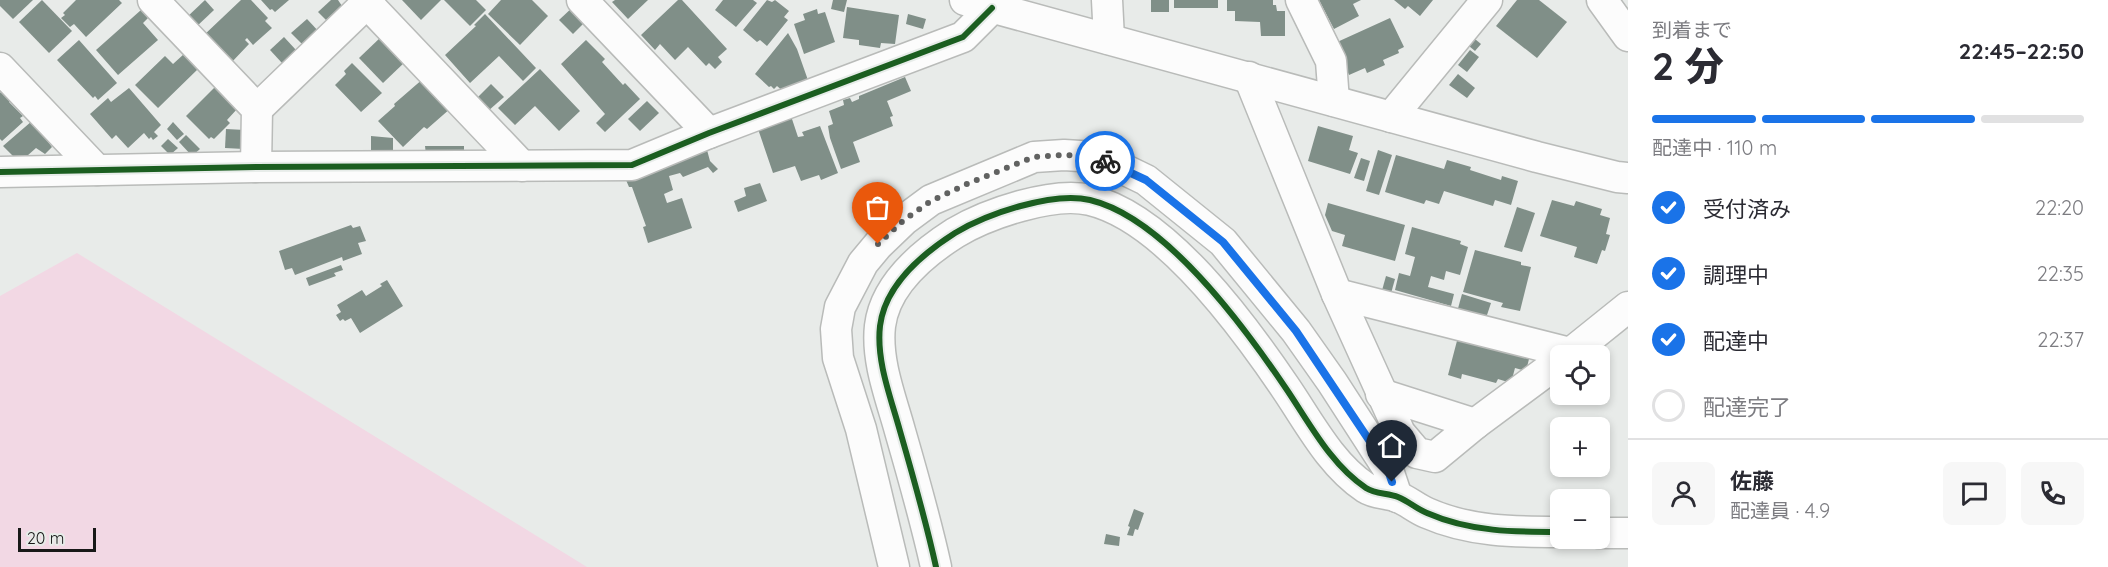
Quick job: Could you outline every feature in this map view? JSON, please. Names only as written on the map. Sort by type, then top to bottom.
[{"type":"street","points":[[153,0],[257,109]]},
{"type":"street","points":[[582,0],[709,133]]},
{"type":"street","points":[[1107,0],[1108,39]]},
{"type":"street","points":[[1301,0],[1331,61],[1334,101]]},
{"type":"street","points":[[1391,117],[1487,0]]},
{"type":"street","points":[[1602,0],[1628,36]]},
{"type":"street","points":[[256,167],[257,109],[367,1],[522,166]]},
{"type":"street","points":[[0,172],[256,167],[632,165],[709,133],[963,37],[978,4],[1537,157],[1628,178]]},
{"type":"street","points":[[0,68],[97,170]]},
{"type":"street","points":[[1249,77],[1337,294],[1381,394],[1400,434],[1417,453],[1435,458],[1475,424],[1550,368]]},
{"type":"street","points":[[894,567],[861,429],[838,358],[836,329],[840,307],[863,263],[878,244],[904,220],[931,201],[1034,157],[1064,155],[1096,157],[1115,165],[1146,180],[1223,242],[1296,331],[1332,382],[1387,467],[1397,497]]},
{"type":"street","points":[[936,567],[927,525],[887,386],[881,354],[880,326],[888,302],[900,279],[921,258],[956,232],[984,219],[1047,198],[1089,200],[1116,210],[1143,225],[1164,242],[1237,323],[1337,463],[1368,489],[1397,497],[1428,513],[1468,527],[1508,532],[1550,532]]},
{"type":"street","points":[[1337,294],[1550,352]]},
{"type":"street","points":[[1580,345],[1628,307]]},
{"type":"street","points":[[1381,394],[1475,424]]},
{"type":"street","points":[[1610,532],[1628,533]]},
{"type":"shaded area","points":[[77,253],[587,567],[0,567],[0,296]]},
{"type":"building","points":[[0,0],[33,0],[13,19],[0,6]]},
{"type":"building","points":[[42,0],[72,31],[49,53],[19,22]]},
{"type":"building","points":[[76,0],[119,0],[122,3],[86,37],[74,24],[70,27],[61,18]]},
{"type":"building","points":[[205,0],[214,10],[195,28],[186,18]]},
{"type":"building","points":[[241,0],[251,0],[268,18],[265,21],[272,28],[253,45],[247,38],[245,40],[249,44],[230,64],[203,36]]},
{"type":"building","points":[[261,0],[289,0],[275,12]]},
{"type":"building","points":[[331,0],[338,0],[342,6],[326,20],[318,12]]},
{"type":"building","points":[[402,0],[441,0],[421,20]]},
{"type":"building","points":[[444,0],[476,0],[486,10],[470,26]]},
{"type":"building","points":[[501,0],[532,0],[548,16],[520,45],[488,14]]},
{"type":"building","points":[[615,0],[648,0],[628,19],[612,2]]},
{"type":"building","points":[[678,0],[682,0],[727,49],[718,57],[722,62],[715,69],[709,63],[706,66],[688,47],[675,60],[660,44],[655,50],[641,35]]},
{"type":"building","points":[[723,0],[753,0],[757,3],[736,27],[715,10]]},
{"type":"building","points":[[767,0],[772,2],[775,0],[789,11],[784,17],[788,20],[767,46],[760,40],[757,42],[743,30]]},
{"type":"building","points":[[833,0],[847,0],[844,12],[831,9]]},
{"type":"building","points":[[1151,0],[1169,0],[1169,12],[1151,12]]},
{"type":"building","points":[[1174,0],[1218,0],[1218,8],[1174,8]]},
{"type":"building","points":[[1227,0],[1273,0],[1277,11],[1285,11],[1285,36],[1261,36],[1260,22],[1235,21],[1235,11],[1227,11]]},
{"type":"building","points":[[1319,0],[1361,0],[1353,4],[1359,16],[1334,29]]},
{"type":"building","points":[[1394,0],[1433,0],[1420,16],[1408,6],[1405,9]]},
{"type":"building","points":[[1517,0],[1539,0],[1567,22],[1537,58],[1496,26]]},
{"type":"building","points":[[574,6],[587,20],[573,34],[559,20]]},
{"type":"building","points":[[847,7],[899,15],[895,44],[881,43],[880,48],[859,45],[859,40],[843,38]]},
{"type":"building","points":[[817,9],[818,14],[825,12],[835,42],[804,54],[794,24],[805,20],[803,14]]},
{"type":"building","points":[[141,10],[148,18],[143,23],[158,40],[118,75],[96,50]]},
{"type":"building","points":[[485,14],[536,68],[523,81],[499,56],[470,83],[445,55],[476,26],[474,25]]},
{"type":"building","points":[[908,14],[926,19],[923,29],[906,24]]},
{"type":"building","points":[[1390,18],[1404,47],[1398,50],[1399,53],[1383,60],[1385,65],[1367,73],[1365,68],[1349,75],[1335,43]]},
{"type":"building","points":[[307,19],[321,34],[306,48],[291,33]]},
{"type":"building","points":[[788,33],[797,49],[809,83],[784,92],[777,86],[774,89],[769,87],[755,74]]},
{"type":"building","points":[[382,36],[406,61],[383,83],[359,58]]},
{"type":"building","points":[[284,37],[296,50],[282,63],[270,50]]},
{"type":"building","points":[[1475,39],[1481,44],[1475,51],[1469,46]]},
{"type":"building","points":[[79,40],[117,83],[98,100],[95,96],[93,98],[57,60]]},
{"type":"building","points":[[586,40],[605,59],[602,62],[623,85],[625,83],[640,99],[605,132],[596,123],[605,114],[561,64]]},
{"type":"building","points":[[1470,50],[1479,57],[1467,72],[1458,65]]},
{"type":"building","points":[[184,54],[198,69],[158,108],[135,85],[165,56],[173,64]]},
{"type":"building","points":[[352,63],[382,93],[361,112],[335,85],[346,74],[344,71]]},
{"type":"building","points":[[540,69],[580,111],[559,131],[535,106],[515,125],[498,108]]},
{"type":"building","points":[[1458,74],[1475,88],[1467,98],[1449,85]]},
{"type":"building","points":[[905,77],[911,91],[887,101],[893,116],[890,117],[893,126],[853,142],[860,162],[841,169],[830,138],[828,126],[833,124],[829,111],[844,105],[843,100],[850,98],[852,102],[859,99],[859,96]]},
{"type":"building","points":[[424,78],[451,108],[427,129],[424,127],[403,147],[378,121]]},
{"type":"building","points":[[491,84],[504,97],[488,111],[477,98]]},
{"type":"building","points":[[216,86],[238,108],[227,120],[230,123],[214,139],[211,137],[209,139],[186,116]]},
{"type":"building","points":[[129,88],[161,125],[154,132],[158,136],[153,140],[144,133],[128,148],[116,135],[112,139],[90,114],[108,98],[111,102]]},
{"type":"building","points":[[4,89],[13,98],[9,102],[23,116],[20,118],[23,122],[2,141],[0,139],[0,93]]},
{"type":"building","points":[[647,101],[659,113],[640,131],[628,119]]},
{"type":"building","points":[[791,116],[798,137],[804,136],[802,132],[820,126],[838,173],[821,180],[819,175],[801,181],[795,166],[773,173],[758,129]]},
{"type":"building","points":[[32,121],[52,147],[45,154],[36,148],[27,156],[15,158],[3,146]]},
{"type":"building","points":[[173,122],[184,134],[177,140],[167,129]]},
{"type":"building","points":[[1318,126],[1353,136],[1349,150],[1358,153],[1350,174],[1308,161]]},
{"type":"building","points":[[226,129],[245,130],[244,149],[225,148]]},
{"type":"building","points":[[186,135],[200,149],[192,156],[179,142]]},
{"type":"building","points":[[371,136],[393,138],[393,155],[371,155]]},
{"type":"building","points":[[168,139],[178,148],[170,155],[161,146]]},
{"type":"building","points":[[425,146],[464,146],[464,154],[426,155]]},
{"type":"building","points":[[707,150],[710,161],[718,169],[713,173],[708,167],[683,177],[680,173],[669,176],[673,190],[664,194],[667,203],[682,198],[692,228],[648,243],[643,227],[646,226],[632,187],[629,187],[626,180]]},
{"type":"building","points":[[1378,150],[1392,155],[1379,195],[1366,191]]},
{"type":"building","points":[[1396,155],[1444,169],[1447,160],[1501,180],[1502,176],[1518,181],[1511,205],[1495,200],[1493,206],[1444,191],[1439,204],[1426,200],[1424,204],[1385,192]]},
{"type":"building","points":[[1361,158],[1370,161],[1364,181],[1354,178]]},
{"type":"building","points":[[760,183],[767,201],[738,212],[734,201],[746,196],[744,188]]},
{"type":"building","points":[[1552,200],[1574,206],[1576,201],[1602,209],[1600,215],[1610,218],[1606,234],[1610,235],[1605,251],[1602,250],[1597,264],[1574,257],[1577,247],[1540,236]]},
{"type":"building","points":[[1328,203],[1405,225],[1395,261],[1342,246],[1345,235],[1332,231],[1325,215]]},
{"type":"building","points":[[1517,207],[1535,213],[1522,252],[1504,247]]},
{"type":"building","points":[[351,225],[353,228],[360,226],[366,241],[358,243],[362,254],[343,261],[342,257],[295,275],[292,268],[285,270],[279,251]]},
{"type":"building","points":[[1412,227],[1461,241],[1460,244],[1468,247],[1460,275],[1446,271],[1444,280],[1431,276],[1428,287],[1454,294],[1451,306],[1395,290],[1399,273],[1410,276],[1415,257],[1405,254]]},
{"type":"building","points":[[1475,250],[1521,262],[1521,265],[1531,267],[1520,311],[1501,307],[1503,303],[1463,292]]},
{"type":"building","points":[[341,265],[343,270],[334,273],[336,276],[309,286],[306,278]]},
{"type":"building","points":[[1386,276],[1395,279],[1390,297],[1381,294]]},
{"type":"building","points":[[387,280],[403,306],[360,333],[351,318],[340,321],[336,315],[341,312],[337,305],[362,290],[366,296]]},
{"type":"building","points":[[1462,294],[1491,303],[1485,321],[1457,312]]},
{"type":"building","points":[[1458,337],[1530,355],[1526,371],[1515,368],[1511,383],[1498,379],[1496,383],[1462,374],[1461,379],[1448,375]]},
{"type":"building","points":[[1134,509],[1144,513],[1138,530],[1135,529],[1133,536],[1127,535]]},
{"type":"building","points":[[1106,534],[1120,537],[1119,546],[1104,544]]},
{"type":"cycle path","points":[[0,172],[256,167],[632,165],[709,133],[963,37],[992,8]]},
{"type":"cycle path","points":[[936,567],[882,366],[879,339],[883,311],[889,297],[907,272],[955,233],[984,219],[1021,206],[1039,201],[1075,198],[1090,200],[1118,211],[1146,228],[1174,251],[1225,305],[1268,362],[1331,455],[1366,488],[1398,497],[1427,513],[1460,524],[1509,531],[1550,532]]},
{"type":"way so far","points":[[878,244],[904,220],[931,201],[1034,157],[1064,155],[1096,157],[1105,161]]},
{"type":"route","points":[[1105,161],[1146,180],[1223,242],[1296,331],[1332,382],[1387,467],[1392,482]]}]
